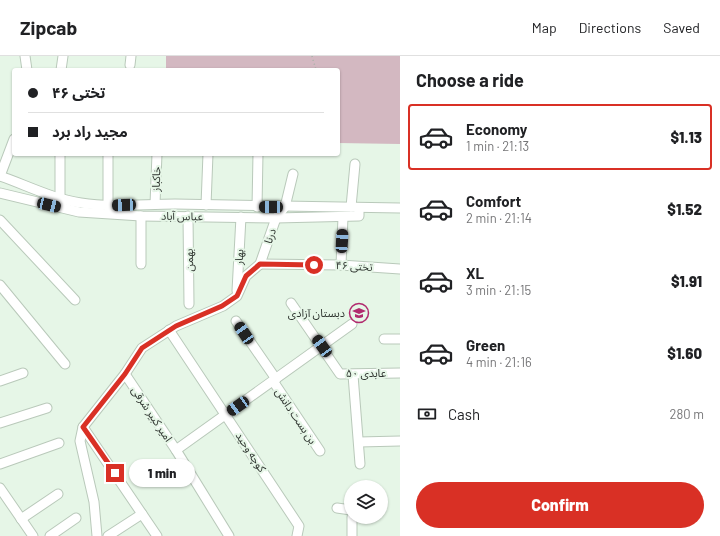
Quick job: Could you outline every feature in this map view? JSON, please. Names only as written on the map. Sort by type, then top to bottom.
[{"type":"street","points":[[24,56],[27,68]]},
{"type":"street","points":[[61,68],[63,56]]},
{"type":"street","points":[[0,176],[12,144]]},
{"type":"street","points":[[60,156],[60,198]]},
{"type":"street","points":[[108,156],[108,206]]},
{"type":"street","name":"خاکباز","points":[[155,204],[157,156]]},
{"type":"street","points":[[206,205],[208,156]]},
{"type":"street","points":[[257,207],[258,156]]},
{"type":"street","points":[[355,164],[355,207]]},
{"type":"street","points":[[276,218],[285,207],[293,174]]},
{"type":"street","name":"عباس آباد","points":[[0,176],[60,198],[80,203],[108,206],[155,204],[257,207],[400,208]]},
{"type":"street","name":"عباس آباد","points":[[0,194],[79,212],[141,216],[276,218],[359,216],[355,207]]},
{"type":"street","points":[[141,216],[141,264]]},
{"type":"street","name":"بهمن","points":[[188,216],[189,304]]},
{"type":"street","name":"بهار","points":[[237,296],[241,217]]},
{"type":"street","points":[[341,265],[343,217]]},
{"type":"street","name":"درنا","points":[[237,296],[246,276],[260,264],[276,218]]},
{"type":"street","points":[[0,220],[75,300]]},
{"type":"street","name":"تختی ۴۶","points":[[260,264],[341,265],[400,269]]},
{"type":"street","points":[[0,285],[65,364]]},
{"type":"street","points":[[97,536],[94,502],[80,441],[83,427],[125,374],[142,348],[176,326],[222,306],[237,296]]},
{"type":"street","points":[[291,303],[322,346]]},
{"type":"street","name":"بن بست دانش","points":[[236,321],[320,451]]},
{"type":"street","points":[[176,450],[352,324]]},
{"type":"street","name":"کوچه وحید","points":[[169,330],[299,526],[297,536]]},
{"type":"street","points":[[384,339],[400,339]]},
{"type":"street","name":"عابدی ۵۰","points":[[322,346],[340,374],[400,373]]},
{"type":"street","points":[[0,380],[23,373]]},
{"type":"street","name":"امیر کبیر شرقی","points":[[125,374],[176,450],[229,536]]},
{"type":"street","points":[[353,374],[360,464]]},
{"type":"street","points":[[0,423],[47,408]]},
{"type":"street","points":[[83,427],[157,536]]},
{"type":"street","points":[[359,442],[400,441]]},
{"type":"street","points":[[0,464],[59,443]]},
{"type":"street","points":[[0,488],[33,536]]},
{"type":"street","points":[[21,519],[58,494]]},
{"type":"street","points":[[337,508],[344,509]]},
{"type":"street","points":[[108,536],[142,514]]},
{"type":"street","points":[[50,536],[76,518]]},
{"type":"street","points":[[352,524],[352,536]]},
{"type":"path","points":[[312,56],[315,68]]},
{"type":"shaded area","points":[[166,56],[400,56],[400,144],[340,143],[340,68],[166,68]]},
{"type":"place","name":"دبستان آزادی","points":[[359,313]]},
{"type":"route","points":[[115,473],[83,427],[125,374],[142,348],[155,338],[176,326],[209,313],[237,296],[246,276],[260,264],[314,265]]}]
